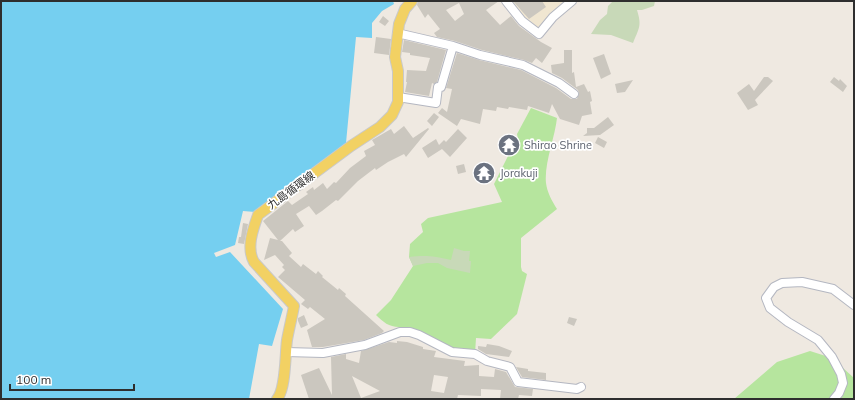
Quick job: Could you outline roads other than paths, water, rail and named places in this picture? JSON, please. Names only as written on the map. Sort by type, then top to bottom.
[{"type":"main road","name":"九島循環線","points":[[277,399],[283,387],[286,352],[294,306],[254,262],[251,244],[254,225],[258,215],[387,121],[396,108],[398,97],[398,71],[395,57],[397,33],[401,16],[412,1]]},
{"type":"street","points":[[506,1],[522,21],[539,34],[553,17],[572,1]]},
{"type":"street","points":[[397,33],[523,65],[559,83],[574,94]]},
{"type":"street","points":[[398,97],[436,103],[438,87],[441,87],[453,46]]},
{"type":"street","points":[[834,399],[839,394],[842,382],[841,374],[832,357],[818,340],[788,322],[770,308],[766,298],[774,287],[782,283],[802,282],[833,289],[854,305]]},
{"type":"street","points":[[286,352],[323,353],[365,345],[400,332],[410,332],[452,352],[475,354],[487,361],[510,367],[518,382],[577,389],[581,387]]},
{"type":"water","points":[[1,1],[393,1],[394,4],[382,11],[372,23],[372,38],[356,37],[346,143],[255,212],[243,211],[235,245],[214,253],[216,257],[230,252],[283,309],[272,346],[259,344],[249,399],[1,399]]},
{"type":"place","name":"Shirao Shrine","points":[[509,145]]},
{"type":"place","name":"Jorakuji","points":[[484,173]]}]
